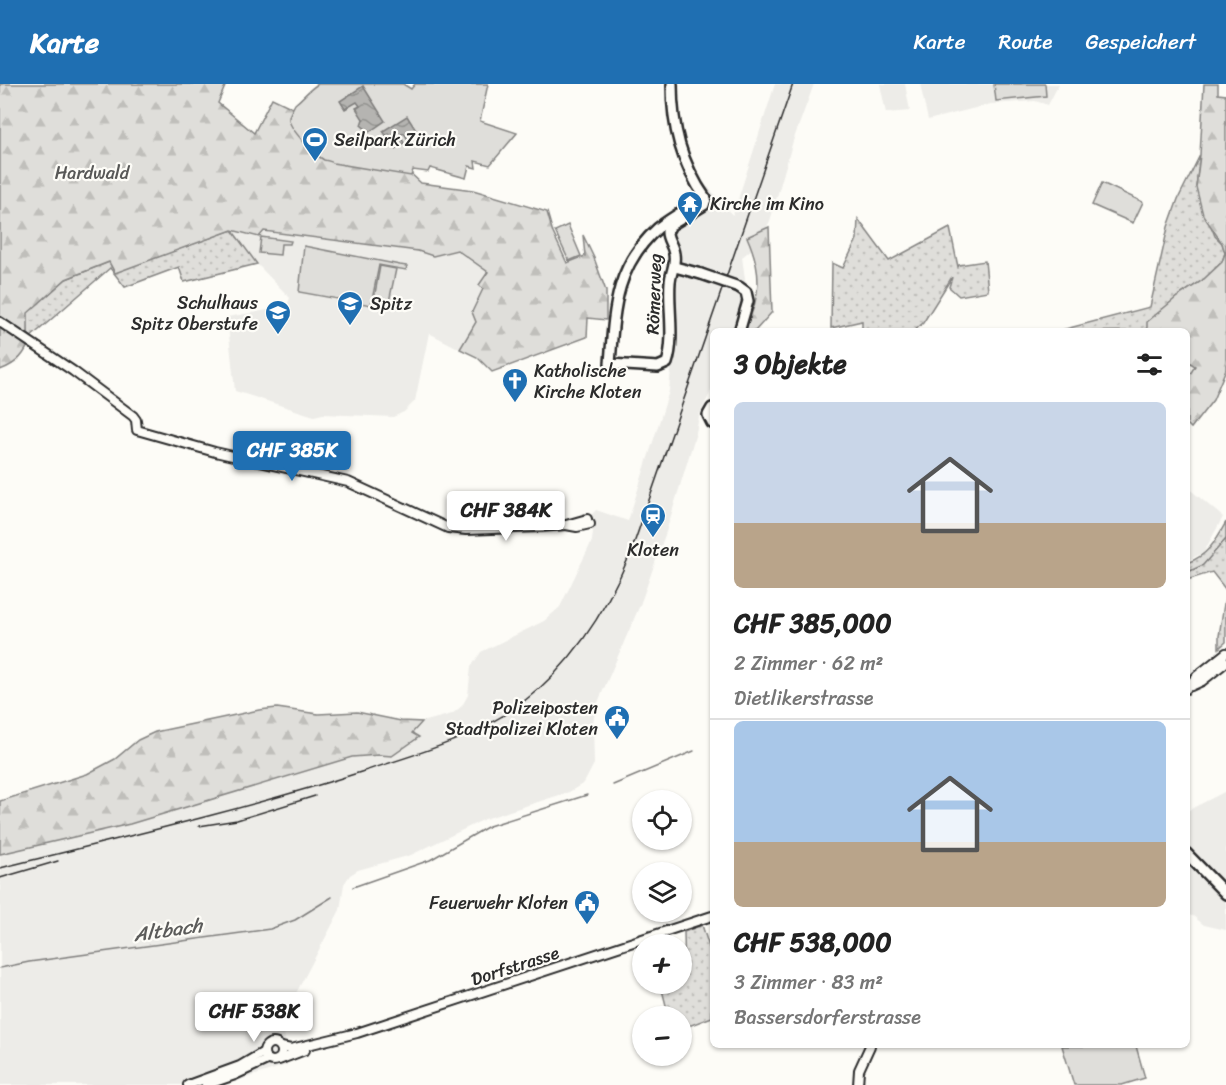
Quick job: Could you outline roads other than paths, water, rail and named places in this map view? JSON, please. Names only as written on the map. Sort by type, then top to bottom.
[{"type":"main road","points":[[651,236],[665,224],[706,199],[690,173],[678,143],[672,84]]},
{"type":"main road","name":"Römerweg","points":[[668,241],[651,236],[626,269],[620,284],[614,316],[610,364],[658,367],[667,363],[670,281],[675,267],[674,251],[668,241],[668,228],[704,205],[706,199]]},
{"type":"main road","points":[[675,267],[739,287],[746,292],[748,301],[740,328]]},
{"type":"main road","points":[[0,322],[73,371],[133,416],[138,430],[204,449],[348,482],[448,528],[487,530],[566,525],[588,521]]},
{"type":"main road","points":[[1190,685],[1197,676],[1226,653]]},
{"type":"main road","points":[[1190,687],[1202,681],[1226,662]]},
{"type":"main road","points":[[1190,857],[1226,894]]},
{"type":"main road","name":"Dorfstrasse","points":[[279,1060],[326,1042],[710,917]]},
{"type":"main road","name":"Dorfstrasse","points":[[281,1047],[291,1049],[326,1042]]},
{"type":"main road","points":[[270,1044],[277,1044],[281,1047],[282,1054],[279,1060],[272,1062],[266,1056],[266,1047],[270,1044]]},
{"type":"main road","points":[[858,1085],[859,1070],[869,1048]]},
{"type":"main road","points":[[188,1085],[266,1056]]},
{"type":"main road","points":[[206,1085],[235,1076],[266,1056]]},
{"type":"water","points":[[363,86],[385,121],[369,132],[361,125],[363,119],[356,108],[360,106],[357,102],[345,109],[340,101]]},
{"type":"water","points":[[407,116],[417,132],[407,138],[404,133],[400,135],[404,143],[395,149],[383,131]]},
{"type":"waterway","name":"Altbach","points":[[1190,571],[1203,565],[1226,539]]},
{"type":"waterway","name":"Altbach","points":[[613,785],[694,751]]},
{"type":"waterway","name":"Altbach","points":[[353,887],[430,860],[489,826],[587,795]]},
{"type":"waterway","name":"Altbach","points":[[0,968],[270,929],[295,920],[332,897]]},
{"type":"railway","points":[[0,868],[226,811],[403,759],[486,726],[523,702],[558,671],[587,634],[611,594],[631,552],[793,84]]},
{"type":"railway","points":[[199,826],[237,820],[315,796]]},
{"type":"railway","points":[[0,878],[58,861]]},
{"type":"place","name":"Seilpark Zürich","points":[[315,163]]},
{"type":"place","name":"Kirche im Kino","points":[[690,227]]},
{"type":"place","name":"Spitz","points":[[350,327]]},
{"type":"place","name":"Schulhaus Spitz Oberstufe","points":[[278,336]]},
{"type":"place","name":"Katholische Kirche Kloten","points":[[515,404]]},
{"type":"place","name":"Kloten","points":[[653,539]]},
{"type":"place","name":"Polizeiposten Stadtpolizei Kloten","points":[[617,741]]},
{"type":"place","name":"Feuerwehr Kloten","points":[[587,926]]},
{"type":"park label","name":"Hardwald","points":[[92,173]]}]
